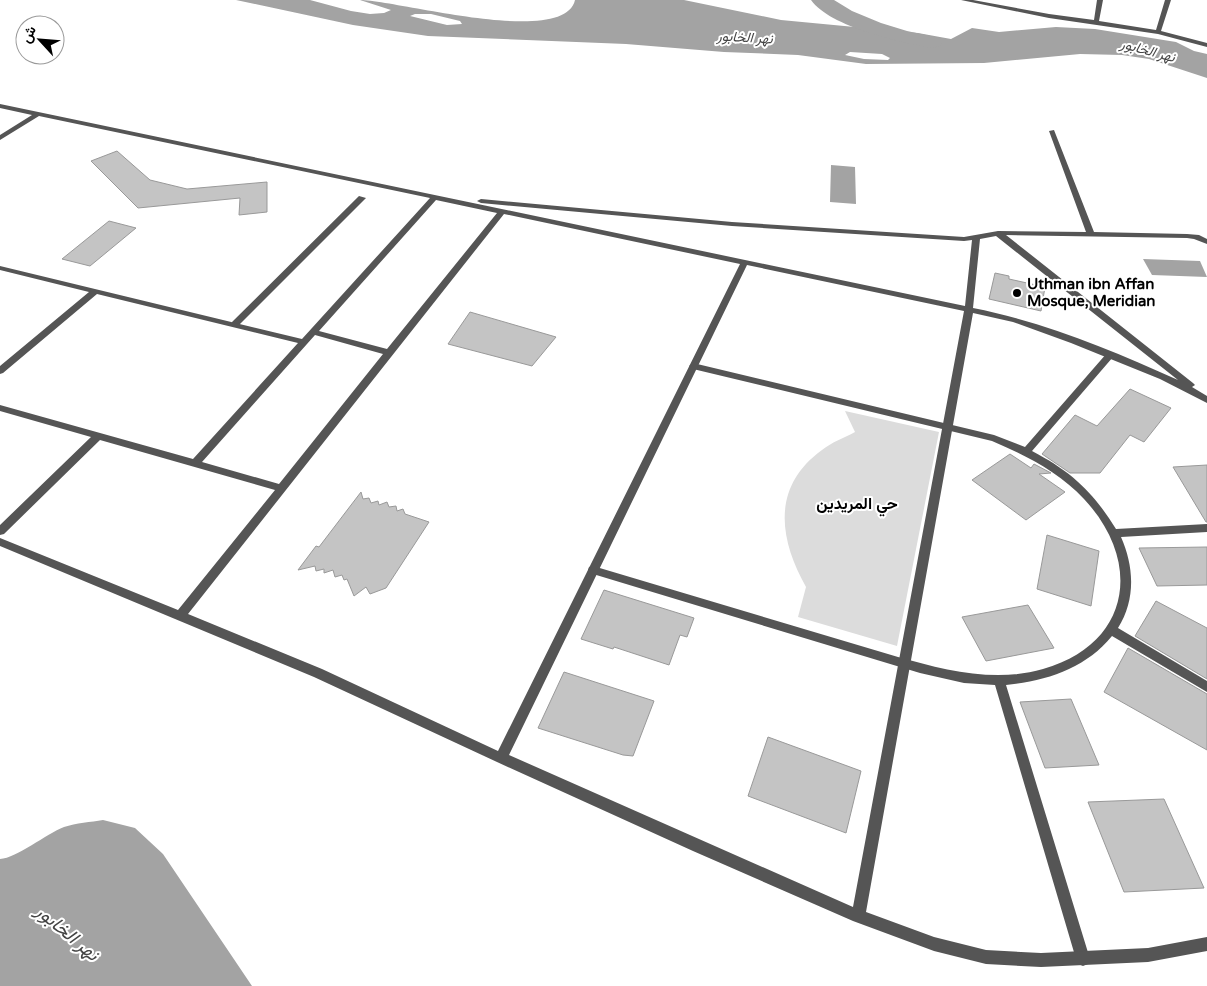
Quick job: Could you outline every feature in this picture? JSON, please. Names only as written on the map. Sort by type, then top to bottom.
[{"type":"street","points":[[964,0],[1049,16],[1158,32],[1207,45]]},
{"type":"street","points":[[1096,22],[1100,0]]},
{"type":"street","points":[[1158,32],[1168,0]]},
{"type":"street","points":[[0,106],[1022,321],[1110,355],[1207,399]]},
{"type":"street","points":[[0,138],[38,114]]},
{"type":"street","points":[[1052,132],[1091,235]]},
{"type":"street","points":[[435,197],[732,224],[964,239],[998,234],[1187,236],[1196,237],[1207,242]]},
{"type":"street","points":[[195,463],[435,197]]},
{"type":"street","points":[[235,324],[362,198]]},
{"type":"street","points":[[179,616],[502,212]]},
{"type":"street","points":[[998,234],[1207,399]]},
{"type":"street","points":[[858,916],[969,309],[976,237]]},
{"type":"street","points":[[501,758],[744,262]]},
{"type":"street","points":[[0,268],[305,342]]},
{"type":"street","points":[[0,371],[95,291]]},
{"type":"street","points":[[314,332],[390,353]]},
{"type":"street","points":[[1026,452],[1110,355]]},
{"type":"street","points":[[593,570],[904,663],[958,676],[999,680],[1032,677],[1054,672],[1073,663],[1090,653],[1112,630],[1122,610],[1126,593],[1123,558],[1114,533],[1084,492],[1051,466],[1026,452],[994,438],[693,366]]},
{"type":"street","points":[[0,408],[282,488]]},
{"type":"street","points":[[0,531],[98,436]]},
{"type":"street","points":[[1114,533],[1207,528]]},
{"type":"street","points":[[0,542],[318,673],[501,758],[858,916],[934,944],[986,957],[1041,960],[1148,955],[1207,944]]},
{"type":"street","points":[[1112,630],[1207,687]]},
{"type":"street","points":[[999,680],[1083,959]]},
{"type":"shaded area","points":[[845,411],[939,432],[897,646],[798,617],[806,587],[790,551],[785,514],[787,497],[794,480],[806,465],[826,447],[855,432]]},
{"type":"water","name":"نهر الخابور","points":[[236,0],[310,0],[370,14],[384,13],[391,10],[360,0],[477,18],[512,21],[542,20],[564,14],[575,0],[684,0],[781,20],[918,33],[951,39],[972,28],[999,32],[1056,27],[1095,29],[1176,42],[1194,51],[1207,54],[1207,78],[1149,59],[1122,55],[1080,54],[984,63],[866,64],[798,55],[724,52],[626,44],[428,36],[353,25]],"holes":[[[415,14],[431,14],[460,21],[462,24],[447,25],[410,16]],[[850,52],[882,54],[890,58],[888,60],[864,59],[845,55]]]},
{"type":"water","points":[[831,165],[855,167],[856,204],[830,202]]},
{"type":"water","points":[[1143,259],[1200,261],[1207,277],[1152,275]]},
{"type":"water","name":"نهر الخابور","points":[[103,820],[135,828],[163,854],[252,986],[0,986],[0,859],[15,855],[64,827]]},
{"type":"building","points":[[117,151],[150,180],[187,189],[267,182],[267,212],[239,215],[240,198],[138,208],[91,161]]},
{"type":"building","points":[[109,221],[136,228],[90,266],[62,259]]},
{"type":"building","name":"Uthman ibn Affan Mosque, Meridian","points":[[995,273],[1009,276],[1009,279],[1045,287],[1041,311],[989,299]]},
{"type":"building","points":[[470,312],[556,337],[532,366],[448,344]]},
{"type":"building","points":[[1130,389],[1171,408],[1144,442],[1130,435],[1100,473],[1070,473],[1042,454],[1075,415],[1097,426]]},
{"type":"building","points":[[1010,454],[1031,468],[1034,464],[1051,473],[1039,474],[1065,492],[1026,520],[972,480]]},
{"type":"building","points":[[1207,465],[1207,522],[1206,522],[1173,467]]},
{"type":"building","points":[[361,492],[363,499],[369,498],[371,503],[378,501],[379,505],[387,502],[389,507],[396,506],[397,511],[403,509],[405,514],[429,522],[386,588],[370,594],[366,587],[354,596],[347,579],[344,580],[342,575],[335,577],[333,570],[324,573],[324,569],[316,571],[315,566],[298,570],[316,546],[319,547]]},
{"type":"building","points":[[1047,535],[1099,551],[1091,606],[1037,589]]},
{"type":"building","points":[[1207,547],[1207,585],[1157,586],[1139,548]]},
{"type":"building","points":[[604,590],[694,618],[687,637],[680,635],[669,665],[614,647],[613,649],[581,639]]},
{"type":"building","points":[[1156,601],[1207,628],[1207,679],[1135,636]]},
{"type":"building","points":[[1028,605],[1054,648],[986,661],[962,617]]},
{"type":"building","points":[[1128,648],[1207,694],[1207,750],[1104,692]]},
{"type":"building","points":[[564,672],[654,701],[633,756],[623,755],[538,728]]},
{"type":"building","points":[[1071,699],[1099,765],[1045,768],[1020,702]]},
{"type":"building","points":[[768,737],[861,771],[846,833],[748,796]]},
{"type":"building","points":[[1164,799],[1204,888],[1124,892],[1088,802]]},
{"type":"waterway","points":[[821,0],[845,15],[874,28],[905,37],[933,42]]},
{"type":"place","name":"Uthman ibn Affan Mosque, Meridian","points":[[1017,293]]},
{"type":"district","name":"حي المريدين","points":[[857,503]]}]
